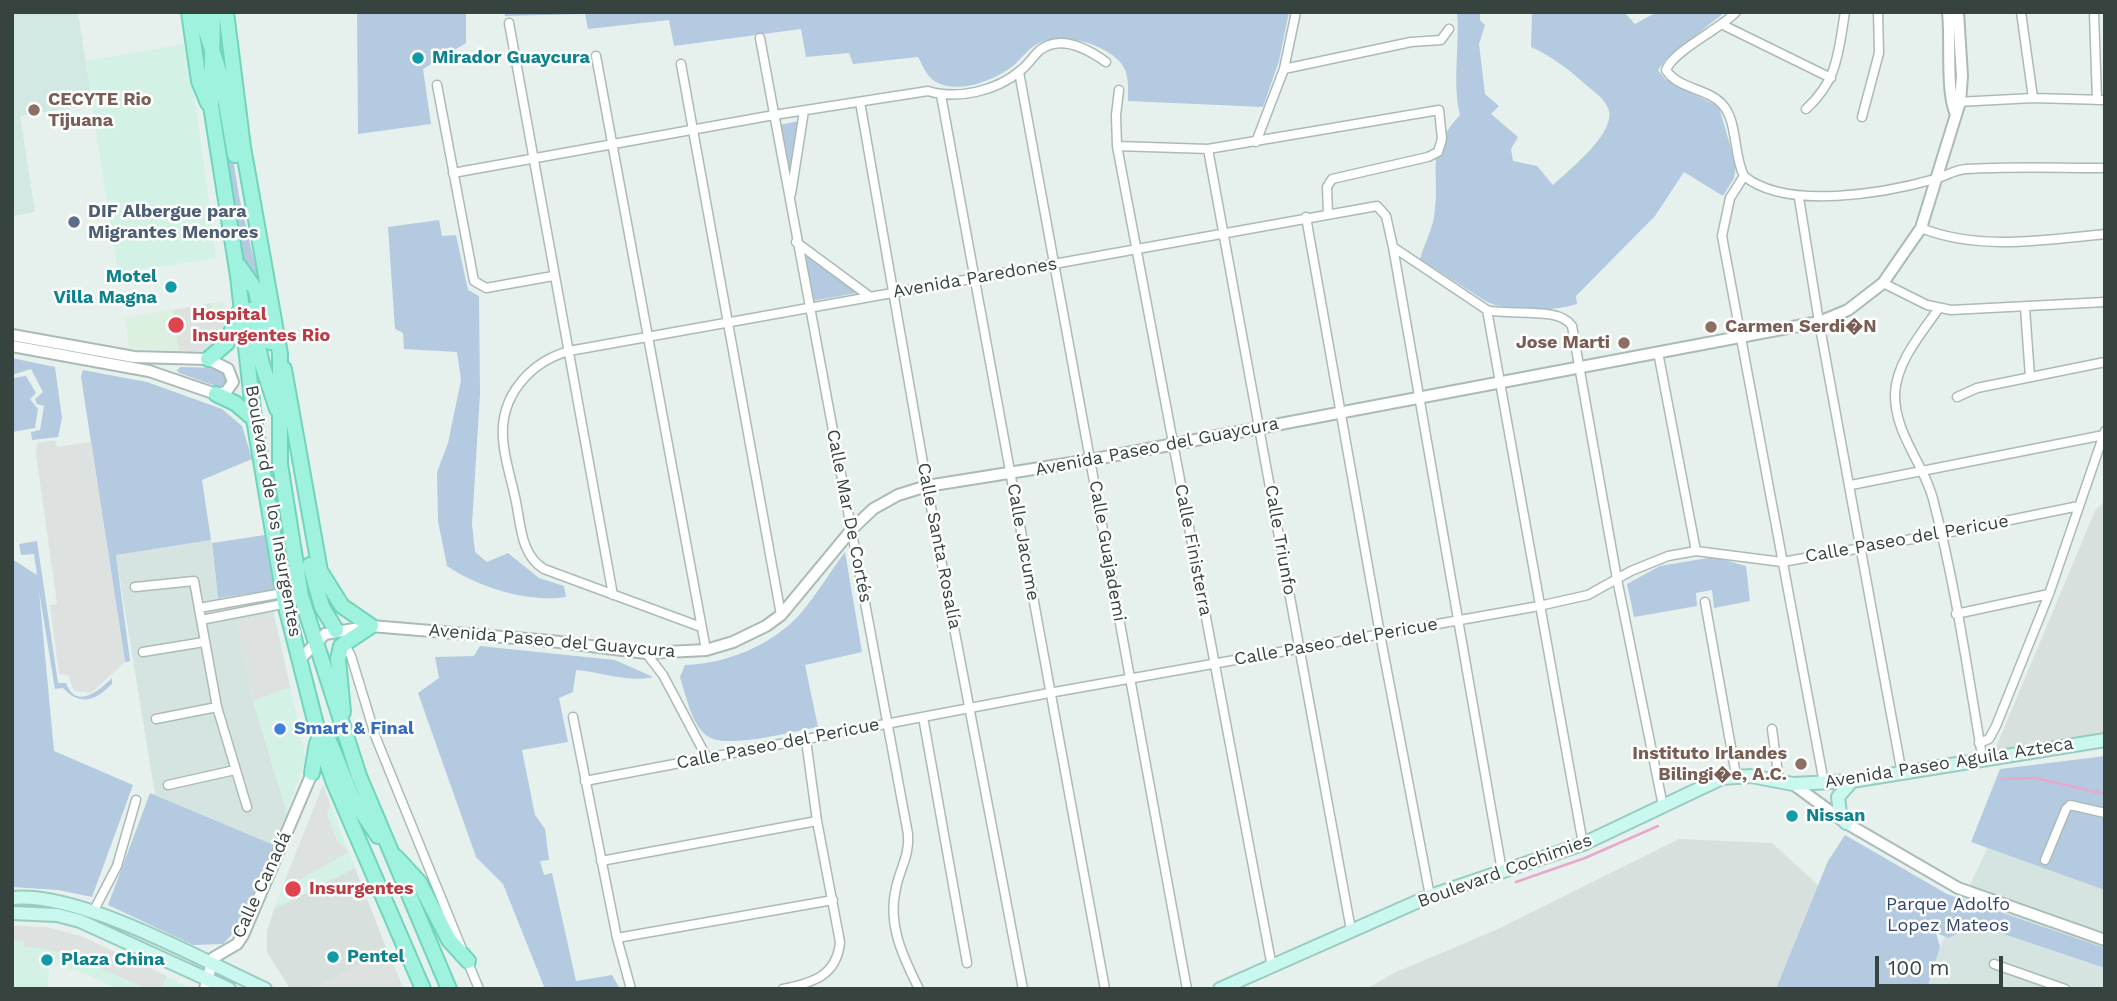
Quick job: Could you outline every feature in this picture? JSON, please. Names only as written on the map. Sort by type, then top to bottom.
[{"type":"main road","points":[[189,12],[199,81],[212,111]]},
{"type":"main road","points":[[200,12],[222,81],[242,194],[256,223]]},
{"type":"main road","name":"Boulevard de los Insurgentes","points":[[213,12],[212,111],[237,269],[254,419],[284,598],[334,783],[423,989]]},
{"type":"main road","name":"Boulevard de los Insurgentes","points":[[226,12],[256,223],[279,348],[282,489],[301,596],[345,738],[388,848],[449,989]]},
{"type":"main road","points":[[237,269],[256,290],[265,338],[279,348],[290,394],[320,571],[342,606],[371,626]]},
{"type":"main road","points":[[237,269],[250,307],[267,384],[291,456],[316,589],[340,636],[338,659],[345,738]]},
{"type":"main road","points":[[208,359],[220,352],[231,337],[241,300]]},
{"type":"main road","points":[[216,394],[254,419]]},
{"type":"main road","points":[[340,636],[371,626]]},
{"type":"main road","points":[[310,695],[352,797],[388,848],[419,882],[449,940],[468,961]]},
{"type":"main road","points":[[312,773],[318,731]]},
{"type":"main road","name":"Avenida Paseo Aguila Azteca","points":[[1793,784],[1852,781],[1902,774],[2105,740]]},
{"type":"main road","name":"Boulevard Cochimies","points":[[1220,989],[1430,896],[1583,844],[1709,783],[1737,775],[1793,784]]},
{"type":"main road","points":[[1846,823],[1840,813],[1838,797],[1843,788],[1852,781]]},
{"type":"main road","points":[[12,898],[46,900],[93,912],[265,989]]},
{"type":"main road","points":[[12,913],[57,915],[80,921],[206,984],[229,989]]},
{"type":"street","points":[[1256,142],[1284,69],[1296,12]]},
{"type":"street","points":[[1736,12],[1723,25],[1674,59],[1666,70],[1674,79],[1721,102],[1728,116],[1744,176],[1758,185],[1799,198],[1885,189],[1937,179],[1963,169],[2105,168]]},
{"type":"street","points":[[1805,109],[1824,93],[1831,78],[1845,12]]},
{"type":"street","points":[[1862,117],[1879,52],[1878,12]]},
{"type":"street","name":"Avenida Paseo del Guaycura","points":[[1948,12],[1955,105]]},
{"type":"street","name":"Avenida Paseo del Guaycura","points":[[371,626],[551,640],[646,653],[706,650],[751,635],[781,615],[853,527],[886,501],[927,486],[1090,460],[1819,322],[1848,310],[1883,283],[1921,228],[1937,179],[1962,76],[1958,12]]},
{"type":"street","points":[[2021,12],[2033,98]]},
{"type":"street","points":[[1955,105],[2033,98],[2101,100],[2101,33],[2094,12]]},
{"type":"street","points":[[509,23],[613,595],[701,627]]},
{"type":"street","points":[[1723,25],[1831,78]]},
{"type":"street","points":[[1284,69],[1411,42],[1441,40],[1449,29]]},
{"type":"street","name":"Calle Mar De Cortés","points":[[760,38],[807,307],[853,527],[909,844],[893,907],[896,934],[919,989]]},
{"type":"street","points":[[453,173],[693,132],[774,115],[928,91],[941,95],[979,92],[1019,72],[1041,49],[1060,43],[1086,48],[1106,62]]},
{"type":"street","points":[[596,56],[706,650]]},
{"type":"street","points":[[681,64],[781,615]]},
{"type":"street","name":"Calle Guajademi","points":[[1019,72],[1187,989]]},
{"type":"street","points":[[437,85],[474,281],[486,288],[553,276]]},
{"type":"street","name":"Calle Finisterra","points":[[1119,90],[1117,146],[1139,249],[1272,967]]},
{"type":"street","name":"Calle Jacume","points":[[941,95],[973,278],[1012,474],[1049,693],[1088,883],[1105,989]]},
{"type":"street","name":"Calle Santa Rosalía","points":[[860,102],[896,292],[927,486],[1023,989]]},
{"type":"street","points":[[1117,146],[1208,149],[1439,110],[1440,148],[1434,155],[1332,179],[1327,187],[1328,214]]},
{"type":"street","points":[[789,202],[804,111]]},
{"type":"street","name":"Calle Triunfo","points":[[1208,149],[1351,930]]},
{"type":"street","points":[[1744,176],[1730,198],[1722,223],[1739,337],[1824,783]]},
{"type":"street","points":[[1799,198],[1819,322],[1902,774]]},
{"type":"street","name":"Avenida Paredones","points":[[613,595],[544,569],[532,560],[525,546],[502,438],[505,411],[513,392],[539,364],[569,351],[1139,249],[1366,205],[1380,207],[1386,216],[1393,247]]},
{"type":"street","points":[[1307,217],[1380,634],[1430,896]]},
{"type":"street","points":[[1921,228],[1961,240],[2043,240],[2105,234]]},
{"type":"street","points":[[796,242],[869,296]]},
{"type":"street","points":[[1393,247],[1487,310],[1502,314],[1551,314],[1568,320],[1580,367],[1617,579],[1662,806]]},
{"type":"street","points":[[1393,247],[1502,871]]},
{"type":"street","points":[[1883,283],[1938,308],[1966,311],[2105,302]]},
{"type":"street","points":[[1938,308],[1908,354],[1897,378],[1896,406],[1899,425],[1934,502],[1983,761]]},
{"type":"street","points":[[2025,308],[2030,377]]},
{"type":"street","points":[[1487,310],[1583,844]]},
{"type":"street","points":[[12,335],[134,357],[208,359],[228,369],[233,378],[226,392],[216,394],[149,371],[12,346]]},
{"type":"street","points":[[1658,352],[1696,551]]},
{"type":"street","points":[[1957,397],[1977,388],[2105,362]]},
{"type":"street","points":[[1851,485],[2104,433]]},
{"type":"street","points":[[1979,743],[1989,739],[1996,726],[2049,594],[2104,433]]},
{"type":"street","name":"Calle Paseo del Pericue","points":[[585,781],[1130,678],[1539,606],[1588,595],[1658,560],[1696,551],[1782,562],[2078,506]]},
{"type":"street","points":[[135,587],[193,580],[217,707],[247,807]]},
{"type":"street","points":[[1956,614],[2049,594]]},
{"type":"street","points":[[199,608],[232,602],[301,596]]},
{"type":"street","points":[[201,620],[235,614],[284,598]]},
{"type":"street","points":[[232,602],[235,614]]},
{"type":"street","points":[[1705,602],[1737,775]]},
{"type":"street","points":[[300,659],[315,640],[340,636],[353,661],[376,738],[479,989]]},
{"type":"street","points":[[144,652],[204,642]]},
{"type":"street","points":[[646,653],[663,675],[706,758]]},
{"type":"street","points":[[156,719],[217,707]]},
{"type":"street","points":[[573,717],[617,938],[631,989]]},
{"type":"street","points":[[923,717],[967,963]]},
{"type":"street","points":[[1772,729],[1779,781]]},
{"type":"street","points":[[783,989],[814,983],[832,965],[840,942],[817,821],[806,740]]},
{"type":"street","points":[[168,785],[235,771]]},
{"type":"street","name":"Calle Canadá","points":[[211,965],[217,954],[237,944],[243,935],[312,773]]},
{"type":"street","points":[[1793,784],[1846,823],[1958,888],[2105,940]]},
{"type":"street","points":[[93,912],[117,866],[136,800]]},
{"type":"street","points":[[2045,860],[2070,805],[2105,813]]},
{"type":"street","points":[[601,861],[817,821]]},
{"type":"street","points":[[617,938],[833,900]]},
{"type":"street","points":[[1994,964],[2065,989]]},
{"type":"street","points":[[206,984],[211,965]]},
{"type":"shaded area","name":"CECYTE Rio Tijuana","points":[[12,12],[78,12],[92,105],[20,116],[35,212],[12,216]]},
{"type":"shaded area","points":[[184,44],[197,113],[216,258],[118,273],[85,61]]},
{"type":"shaded area","name":"Hospital Insurgentes Rio","points":[[224,301],[227,320],[221,337],[210,347],[193,352],[130,348],[124,318]]},
{"type":"shaded area","points":[[211,303],[212,311],[226,308],[227,320],[221,337],[203,351],[179,351],[173,310]]},
{"type":"shaded area","points":[[55,440],[57,447],[91,442],[125,662],[91,693],[74,691],[68,675],[59,674],[50,605],[57,604],[36,454],[37,443]]},
{"type":"shaded area","points":[[2105,500],[2105,733],[1994,752],[2095,511]]},
{"type":"shaded area","points":[[211,540],[218,598],[270,591],[274,614],[237,623],[253,701],[287,813],[274,845],[155,795],[116,555]]},
{"type":"shaded area","points":[[274,614],[306,758],[287,813],[253,701],[236,622]]},
{"type":"shaded area","points":[[274,614],[290,687],[253,701],[236,622]]},
{"type":"shaded area","points":[[323,785],[355,868],[274,909],[281,890]]},
{"type":"shaded area","points":[[323,785],[330,803],[327,815],[337,841],[349,852],[281,890]]},
{"type":"shaded area","points":[[1679,839],[1772,843],[1819,886],[1797,952],[1780,989],[1366,989],[1396,972],[1496,930]]},
{"type":"shaded area","points":[[1988,847],[2105,889],[2105,989],[1927,989],[1940,947]]},
{"type":"shaded area","points":[[355,868],[387,950],[314,989],[290,989],[267,952],[267,931],[274,909]]},
{"type":"shaded area","points":[[23,925],[81,936],[193,989],[118,989],[84,973],[49,963],[48,989],[12,989],[12,926]]},
{"type":"shaded area","points":[[12,926],[46,927],[81,936],[167,976],[161,989],[147,989],[78,958],[42,948],[24,947],[24,942],[15,941]]},
{"type":"shaded area","points":[[387,950],[404,989],[314,989],[382,952]]},
{"type":"green space","points":[[357,12],[466,12],[466,43],[423,69],[431,124],[358,134]]},
{"type":"green space","points":[[504,12],[1289,12],[1279,61],[1263,107],[1128,101],[1128,85],[1122,64],[1101,48],[1068,39],[1046,40],[995,77],[974,85],[952,87],[933,80],[918,57],[853,64],[849,53],[806,57],[801,29],[674,46],[669,20],[588,29],[585,14],[505,16]]},
{"type":"green space","points":[[1457,12],[1480,12],[1480,20],[1485,25],[1479,44],[1485,94],[1499,106],[1491,114],[1518,137],[1511,149],[1513,161],[1537,166],[1553,185],[1599,139],[1609,118],[1608,108],[1598,95],[1560,64],[1531,47],[1532,12],[1624,12],[1635,24],[1657,12],[1725,12],[1666,59],[1658,70],[1665,79],[1719,107],[1736,166],[1734,178],[1723,196],[1684,172],[1655,216],[1576,296],[1577,304],[1567,307],[1532,310],[1508,308],[1487,302],[1420,259],[1434,217],[1437,154],[1448,130],[1460,115],[1457,90]]},
{"type":"green space","points":[[219,93],[223,96],[239,196],[260,286],[240,256],[218,106]]},
{"type":"green space","points":[[799,121],[790,182],[779,125]]},
{"type":"green space","points":[[439,220],[442,236],[456,235],[468,290],[479,296],[480,394],[472,524],[475,552],[487,562],[508,553],[539,578],[564,586],[566,597],[535,598],[504,592],[473,581],[447,566],[438,521],[437,472],[448,443],[461,380],[457,352],[404,349],[403,333],[395,329],[388,227]]},
{"type":"green space","points":[[802,253],[857,293],[812,301]]},
{"type":"green space","points":[[12,358],[55,367],[62,418],[58,437],[32,440],[31,432],[40,430],[44,406],[37,404],[35,399],[43,392],[31,369],[12,375]]},
{"type":"green space","points":[[181,367],[219,368],[229,380],[224,389],[179,373],[177,370]]},
{"type":"green space","points":[[83,370],[147,382],[222,409],[242,426],[252,459],[202,480],[211,540],[116,555],[130,661],[125,662],[81,377]]},
{"type":"green space","points":[[26,376],[36,393],[30,399],[38,409],[35,428],[12,432],[12,378]]},
{"type":"green space","points":[[265,535],[274,590],[218,598],[212,543]]},
{"type":"green space","points":[[37,541],[58,683],[66,683],[70,691],[82,697],[101,688],[112,678],[112,684],[106,690],[88,699],[76,698],[63,688],[55,689],[39,591],[54,751],[133,785],[92,897],[58,890],[12,887],[12,559],[37,575],[34,554],[21,555],[19,544]]},
{"type":"green space","points":[[845,552],[862,652],[805,665],[818,727],[744,740],[716,740],[707,736],[693,717],[687,700],[680,677],[685,665],[732,657],[777,634],[801,613]]},
{"type":"green space","points":[[1714,557],[1746,566],[1750,601],[1714,608],[1712,590],[1696,593],[1697,606],[1634,617],[1627,584],[1660,566]]},
{"type":"green space","points":[[480,646],[615,660],[653,677],[625,678],[576,670],[573,692],[559,698],[568,742],[522,750],[535,815],[545,829],[549,860],[540,861],[544,875],[552,873],[576,981],[612,975],[620,989],[545,989],[503,884],[476,857],[418,693],[439,678],[435,657],[474,656]]},
{"type":"green space","points":[[2105,756],[2105,890],[1971,842],[2000,769]]},
{"type":"green space","points":[[150,793],[274,845],[238,928],[223,944],[193,945],[108,905]]},
{"type":"green space","name":"Parque Adolfo Lopez Mateos","points":[[1845,835],[1947,894],[2105,948],[2105,968],[1974,924],[1949,938],[1936,933],[1940,947],[1927,989],[1776,989],[1828,861]]},
{"type":"waterway","points":[[2002,779],[2035,778],[2105,794]]},
{"type":"waterway","points":[[1516,882],[1585,858],[1658,826]]},
{"type":"place","name":"Mirador Guaycura","points":[[418,58]]},
{"type":"place","name":"CECYTE Rio Tijuana","points":[[34,110]]},
{"type":"place","name":"DIF Albergue para Migrantes Menores","points":[[74,222]]},
{"type":"place","name":"Motel Villa Magna","points":[[171,287]]},
{"type":"place","name":"Hospital Insurgentes Rio","points":[[176,325]]},
{"type":"place","name":"Carmen Serdi�N","points":[[1711,327]]},
{"type":"place","name":"Jose Marti","points":[[1624,343]]},
{"type":"place","name":"Smart & Final","points":[[280,729]]},
{"type":"place","name":"Instituto Irlandes Bilingi�e, A.C.","points":[[1801,764]]},
{"type":"place","name":"Nissan","points":[[1792,816]]},
{"type":"place","name":"Insurgentes","points":[[293,889]]},
{"type":"place","name":"Pentel","points":[[333,957]]},
{"type":"place","name":"Plaza China","points":[[47,960]]}]
